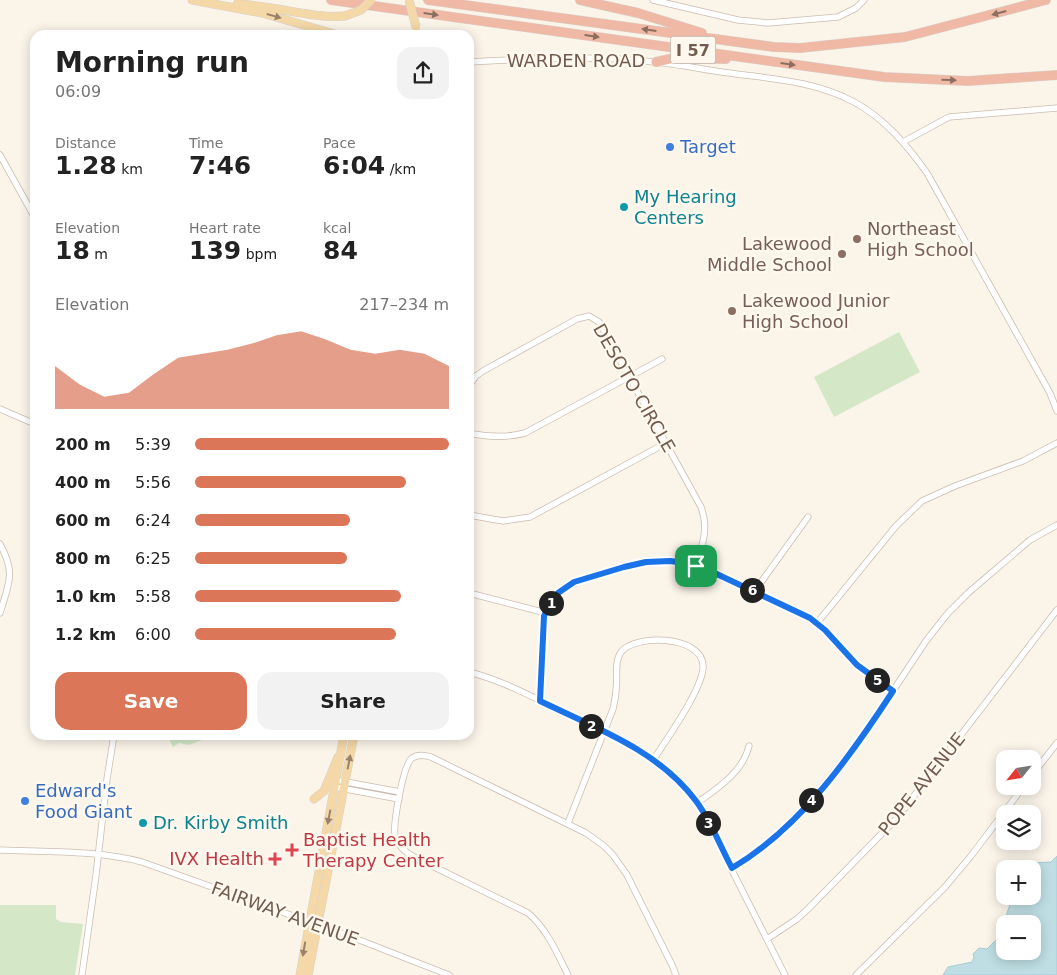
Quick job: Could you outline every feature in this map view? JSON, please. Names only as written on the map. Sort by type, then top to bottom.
[{"type":"highway","name":"I 57","points":[[331,0],[884,77],[930,80],[995,80],[1057,75]]},
{"type":"highway","name":"I 57","points":[[428,0],[774,47],[800,48],[905,37],[1046,0]]},
{"type":"highway","points":[[580,0],[638,12],[721,40]]},
{"type":"highway","points":[[656,62],[674,58],[754,59]]},
{"type":"main road","points":[[192,0],[262,13],[321,30]]},
{"type":"main road","points":[[218,4],[251,4],[334,17],[345,16],[361,10],[370,0]]},
{"type":"main road","points":[[409,0],[417,30]]},
{"type":"main road","points":[[300,975],[344,740]]},
{"type":"main road","points":[[308,975],[353,740]]},
{"type":"main road","points":[[314,799],[324,790],[343,746]]},
{"type":"street","points":[[653,0],[738,20],[768,23],[838,16],[856,8],[864,0]]},
{"type":"street","name":"WARDEN ROAD","points":[[474,62],[574,58],[656,62],[700,70],[790,81],[829,91],[863,107],[903,142],[926,172],[1050,393]]},
{"type":"street","points":[[903,142],[949,117],[1057,108]]},
{"type":"street","points":[[0,155],[30,209]]},
{"type":"street","name":"DESOTO CIRCLE","points":[[474,379],[483,371],[576,319],[586,316],[594,318],[599,322],[703,512],[705,531],[696,566]]},
{"type":"street","points":[[474,434],[506,437],[525,433],[662,359]]},
{"type":"street","points":[[1050,393],[1057,399]]},
{"type":"street","points":[[1050,393],[1057,411]]},
{"type":"street","points":[[0,408],[30,422]]},
{"type":"street","points":[[474,517],[503,521],[530,517],[666,443]]},
{"type":"street","points":[[817,623],[896,526],[922,501],[954,486],[1022,461],[1057,443]]},
{"type":"street","points":[[754,592],[808,517]]},
{"type":"street","points":[[732,868],[771,841],[802,811],[865,733],[937,625],[958,602],[1030,540],[1057,525]]},
{"type":"street","points":[[0,544],[8,560],[10,571],[8,588],[0,613]]},
{"type":"street","points":[[540,701],[544,621],[551,602],[558,593],[568,585],[586,578],[646,562],[670,561],[696,566],[817,623],[857,665],[893,691]]},
{"type":"street","points":[[474,594],[546,613]]},
{"type":"street","name":"POPE AVENUE","points":[[767,939],[797,919],[809,908],[897,818],[1057,610]]},
{"type":"street","points":[[568,823],[613,709],[617,662],[621,652],[633,644],[662,640],[674,641],[693,649],[701,658],[703,665],[699,682],[688,706],[654,759]]},
{"type":"street","points":[[474,674],[497,681],[605,733],[654,759],[671,773],[697,803],[732,868],[785,975]]},
{"type":"street","points":[[82,975],[113,740]]},
{"type":"street","points":[[1041,763],[1057,743]]},
{"type":"street","points":[[697,803],[725,782],[738,769],[745,760],[749,746]]},
{"type":"street","points":[[568,975],[547,934],[528,913],[416,858],[402,849],[397,841],[394,828],[406,767],[408,762],[415,756],[431,756],[595,838],[618,862],[676,975]]},
{"type":"street","points":[[336,784],[400,792]]},
{"type":"street","points":[[345,785],[399,799]]},
{"type":"street","points":[[856,975],[945,887],[1017,795]]},
{"type":"street","name":"FAIRWAY AVENUE","points":[[0,850],[98,855],[142,862],[449,975]]},
{"type":"green space","points":[[899,332],[920,372],[834,417],[814,377]]},
{"type":"green space","points":[[170,740],[202,740],[189,745],[179,743],[173,747]]},
{"type":"green space","points":[[0,905],[56,905],[56,919],[61,922],[83,924],[75,975],[0,975]]},
{"type":"water","points":[[1057,856],[1057,975],[943,975],[948,967],[972,962],[973,954],[979,948],[987,949],[996,940],[996,960],[1041,960],[1041,915],[1006,915],[1010,905],[1041,905],[1041,862],[1051,862]]},
{"type":"place","name":"Target","points":[[670,147]]},
{"type":"place","name":"My Hearing Centers","points":[[624,207]]},
{"type":"place","name":"Northeast High School","points":[[857,239]]},
{"type":"place","name":"Lakewood Middle School","points":[[842,254]]},
{"type":"place","name":"Lakewood Junior High School","points":[[732,311]]},
{"type":"place","name":"Edward's Food Giant","points":[[25,801]]},
{"type":"place","name":"Dr. Kirby Smith","points":[[143,823]]},
{"type":"place","name":"Baptist Health Therapy Center","points":[[292,850]]},
{"type":"place","name":"IVX Health","points":[[275,859]]},
{"type":"route","points":[[670,561],[696,566],[715,573],[810,618],[825,630],[849,658],[893,691],[865,733],[802,811],[771,841],[732,868],[697,803],[671,773],[643,752],[540,701],[544,616],[558,593],[574,582],[646,562],[670,561]]}]
